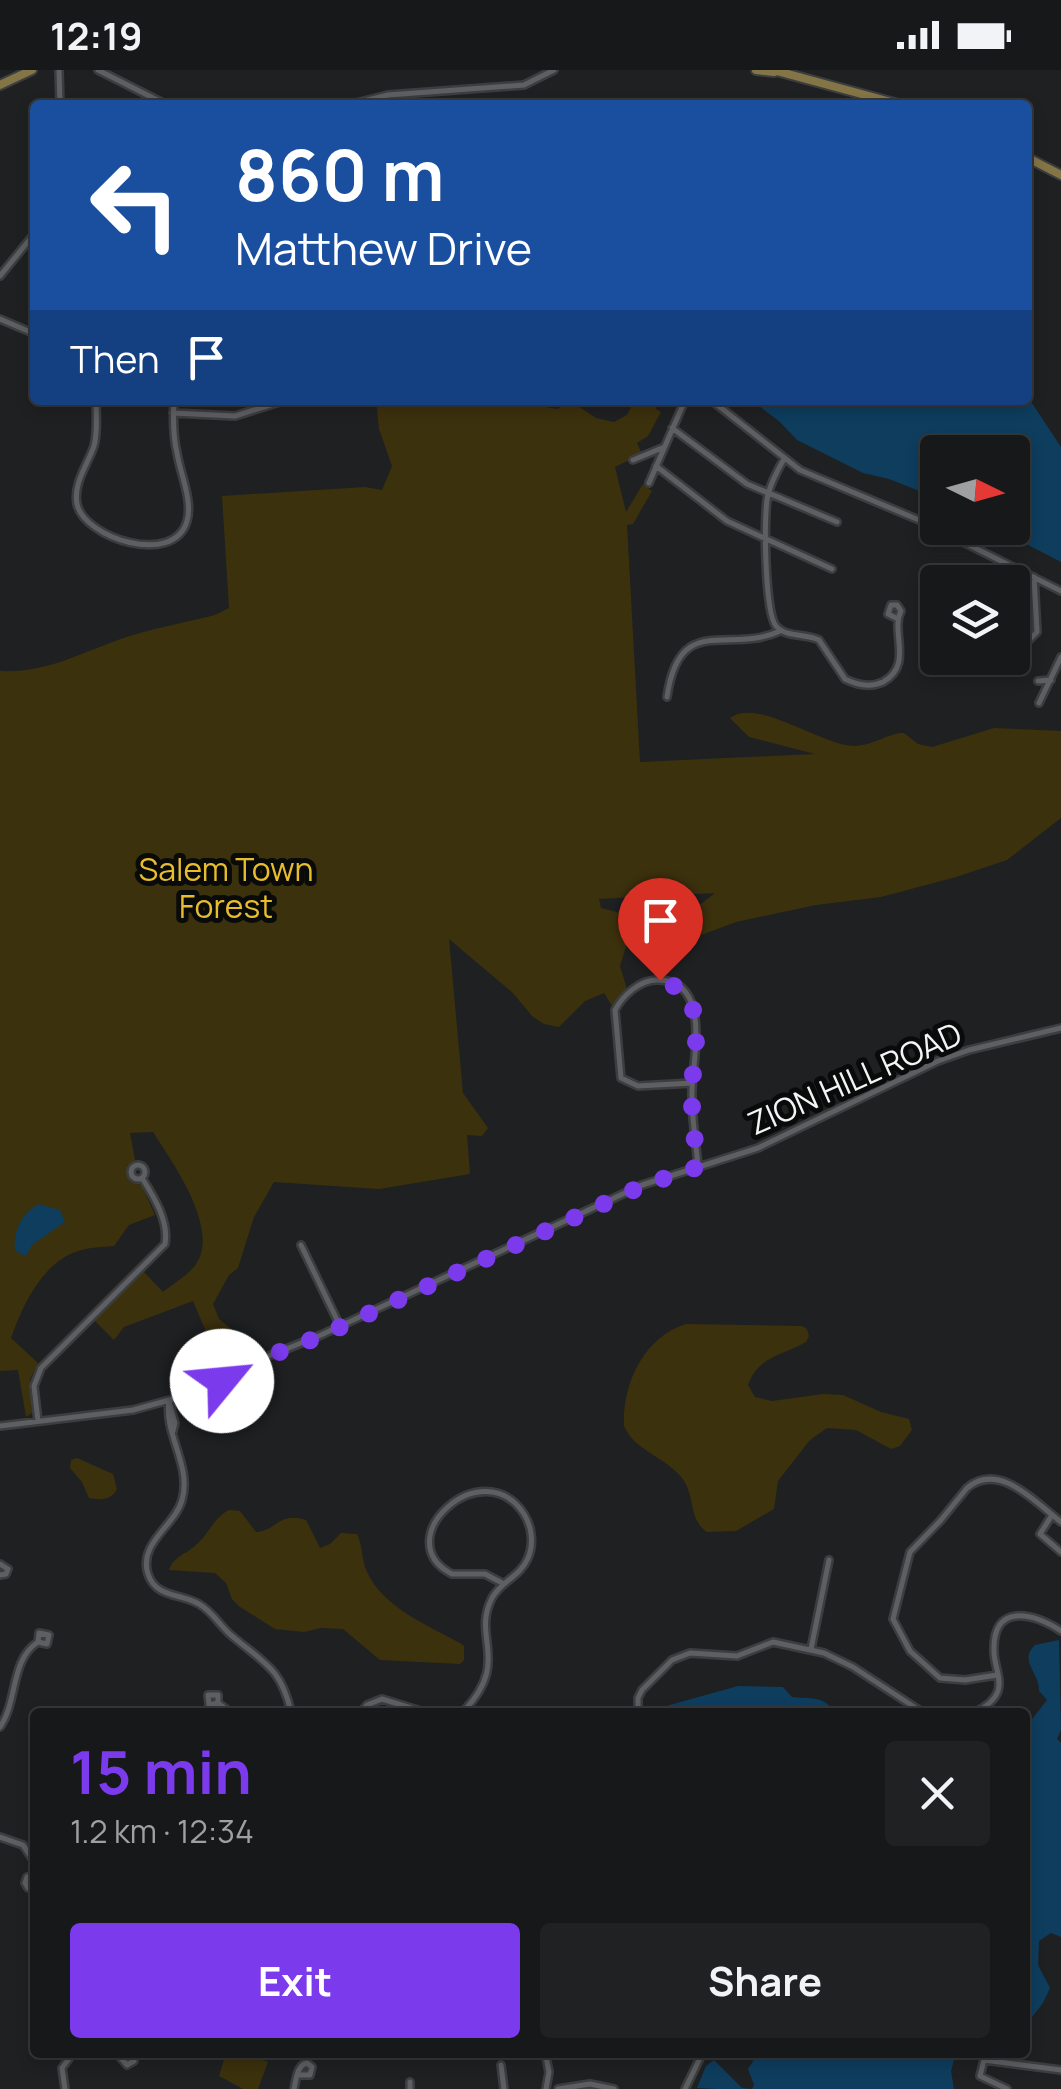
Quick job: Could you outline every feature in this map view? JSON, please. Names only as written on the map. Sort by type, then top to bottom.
[{"type":"main road","points":[[0,85],[32,70]]},
{"type":"main road","points":[[756,70],[776,71],[883,100]]},
{"type":"main road","points":[[1032,160],[1061,175]]},
{"type":"street","points":[[59,70],[60,100]]},
{"type":"street","points":[[98,70],[157,100]]},
{"type":"street","points":[[370,100],[524,85],[554,70]]},
{"type":"street","points":[[0,276],[30,239]]},
{"type":"street","points":[[0,319],[30,332]]},
{"type":"street","points":[[96,405],[95,440],[76,494],[80,513],[93,526],[143,545],[161,546],[183,530],[188,517],[175,444],[174,405]]},
{"type":"street","points":[[174,413],[235,416],[270,405]]},
{"type":"street","points":[[649,483],[682,405]]},
{"type":"street","points":[[716,405],[784,460],[813,477],[906,514],[1061,591]]},
{"type":"street","points":[[672,428],[735,476],[837,522]]},
{"type":"street","points":[[633,460],[664,446]]},
{"type":"street","points":[[780,630],[771,618],[768,603],[768,494],[784,460]]},
{"type":"street","points":[[656,466],[727,522],[832,568]]},
{"type":"street","points":[[1030,581],[1034,580]]},
{"type":"street","points":[[1030,640],[1035,637],[1034,580]]},
{"type":"street","points":[[668,698],[674,666],[694,646],[707,640],[769,635],[780,630],[820,640],[845,678],[872,686],[889,678],[899,662],[901,644],[896,618]]},
{"type":"street","points":[[1039,702],[1061,657]]},
{"type":"street","points":[[1038,681],[1051,680]]},
{"type":"street","points":[[692,1083],[638,1086],[620,1075],[615,1010],[642,983],[669,982],[689,997],[696,1023],[692,1083],[698,1167]]},
{"type":"street","name":"ZION HILL ROAD","points":[[0,1426],[124,1411],[199,1392],[259,1360],[642,1186],[758,1148],[938,1061],[1061,1028]]},
{"type":"street","points":[[38,1421],[34,1386],[41,1368],[165,1244],[158,1206],[142,1178]]},
{"type":"street","points":[[301,1245],[340,1326]]},
{"type":"street","points":[[169,1402],[184,1475],[184,1496],[148,1551],[148,1576],[161,1592],[187,1598],[208,1610],[270,1666],[285,1689],[290,1708]]},
{"type":"street","points":[[998,1675],[945,1680],[930,1672],[910,1650],[892,1619],[908,1556],[967,1488],[979,1480],[1002,1479],[1061,1522]]},
{"type":"street","points":[[466,1708],[486,1681],[490,1662],[488,1611],[493,1596],[520,1572],[532,1538],[526,1518],[516,1505],[498,1495],[478,1492],[459,1498],[442,1512],[433,1527],[430,1549],[435,1560],[452,1574],[485,1574],[504,1584]]},
{"type":"street","points":[[1052,1515],[1040,1534],[1061,1552]]},
{"type":"street","points":[[811,1649],[829,1560]]},
{"type":"street","points":[[0,1564],[8,1571],[0,1575]]},
{"type":"street","points":[[980,1708],[996,1696],[995,1639],[1007,1619],[1015,1614],[1028,1615],[1061,1631]]},
{"type":"street","points":[[0,1728],[10,1708],[23,1655],[38,1642]]},
{"type":"street","points":[[638,1708],[642,1690],[663,1667],[681,1656],[700,1652],[737,1656],[773,1642],[811,1649],[853,1668],[916,1708]]},
{"type":"street","points":[[365,1708],[382,1699],[411,1708]]},
{"type":"street","points":[[218,1703],[225,1708]]},
{"type":"street","points":[[0,1837],[22,1845],[30,1855]]},
{"type":"street","points":[[65,2089],[62,2068],[70,2058]]},
{"type":"street","points":[[546,2089],[547,2058]]},
{"type":"street","points":[[685,2089],[700,2058]]},
{"type":"street","points":[[1006,2089],[981,2078],[979,2073],[987,2059],[1061,2070]]},
{"type":"street","points":[[501,2064],[504,2089]]},
{"type":"street","points":[[294,2089],[298,2074]]},
{"type":"street","points":[[558,2089],[590,2084],[614,2089]]},
{"type":"green space","name":"Salem Town Forest","points":[[377,405],[535,405],[557,409],[576,405],[596,418],[614,422],[627,415],[632,405],[657,405],[656,409],[661,412],[648,436],[637,443],[642,454],[615,467],[626,512],[643,484],[652,491],[633,524],[627,525],[640,762],[815,754],[749,737],[730,718],[742,713],[772,717],[854,746],[899,733],[932,747],[994,728],[1061,731],[1061,818],[1007,860],[956,877],[881,897],[816,905],[736,922],[675,945],[682,922],[715,893],[599,899],[601,908],[617,912],[629,922],[629,937],[620,966],[627,989],[612,1006],[604,993],[585,1001],[559,1027],[532,1016],[513,993],[449,939],[463,1093],[488,1128],[482,1136],[467,1135],[470,1174],[379,1189],[274,1182],[254,1217],[238,1268],[229,1275],[213,1304],[219,1319],[241,1337],[233,1347],[242,1361],[222,1369],[193,1301],[124,1327],[114,1340],[94,1320],[144,1272],[163,1292],[194,1267],[201,1252],[199,1217],[172,1161],[153,1132],[130,1133],[135,1160],[127,1166],[127,1176],[142,1186],[155,1215],[129,1225],[114,1246],[69,1255],[37,1285],[11,1338],[38,1363],[30,1380],[32,1413],[26,1417],[18,1370],[0,1371],[0,671],[46,666],[130,636],[229,608],[222,496],[365,487],[382,490],[392,466],[379,429]]},
{"type":"green space","points":[[686,1324],[802,1326],[809,1336],[806,1342],[764,1362],[752,1375],[748,1385],[755,1397],[772,1401],[843,1395],[909,1419],[912,1430],[900,1446],[891,1449],[856,1430],[827,1428],[810,1440],[778,1481],[774,1509],[736,1531],[707,1532],[697,1521],[690,1494],[678,1473],[635,1442],[624,1426],[627,1394],[639,1364],[658,1340]]},
{"type":"green space","points":[[77,1458],[113,1474],[117,1489],[112,1496],[89,1498],[70,1468],[71,1460]]},
{"type":"green space","points":[[229,1510],[240,1511],[256,1532],[289,1518],[306,1520],[320,1548],[341,1533],[357,1534],[365,1567],[384,1596],[464,1646],[464,1660],[460,1664],[380,1660],[343,1629],[275,1629],[240,1607],[215,1573],[169,1570]]},
{"type":"green space","points":[[224,2058],[258,2058],[268,2062],[258,2089],[243,2089],[219,2076]]},
{"type":"water","points":[[1032,403],[1061,447],[1061,562],[1028,545],[1030,435],[920,435],[920,491],[863,473],[797,440],[758,405]]},
{"type":"water","points":[[39,1204],[60,1210],[65,1222],[32,1245],[26,1256],[15,1251],[15,1237],[27,1212]]},
{"type":"water","points":[[1059,1640],[1061,1937],[1051,1933],[1039,1941],[1038,1965],[1050,1988],[1030,2020],[1030,1722],[1047,1700],[1039,1691],[1029,1662],[1035,1645]]},
{"type":"water","points":[[738,1686],[783,1687],[792,1697],[821,1700],[831,1708],[665,1708]]},
{"type":"water","points":[[755,2058],[955,2058],[951,2071],[954,2089],[752,2089],[748,2069]]},
{"type":"water","points":[[714,2060],[742,2088],[752,2089],[697,2088],[706,2066]]},
{"type":"route","points":[[222,1381],[259,1360],[321,1336],[642,1186],[698,1167],[692,1090],[694,1014],[683,990],[660,980]]}]
